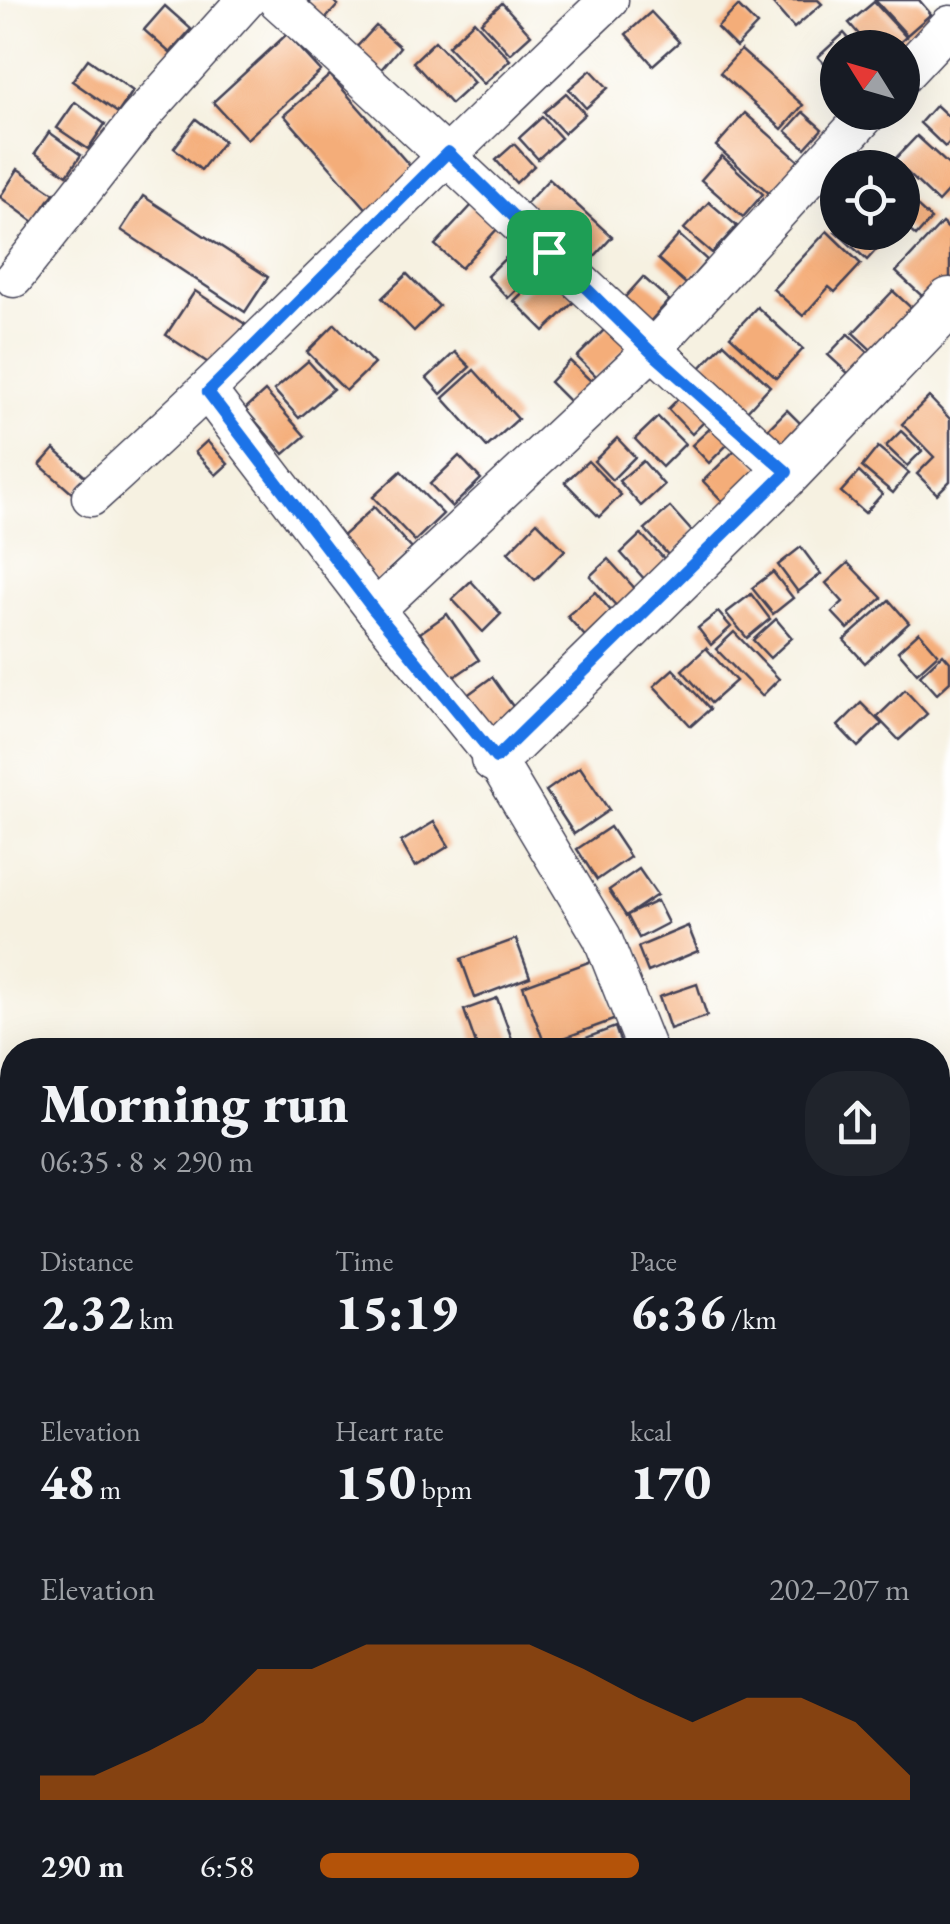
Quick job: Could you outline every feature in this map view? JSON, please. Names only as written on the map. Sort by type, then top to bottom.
[{"type":"street","points":[[14,278],[138,120],[246,0]]},
{"type":"street","points":[[277,0],[448,152],[650,351],[787,472]]},
{"type":"street","points":[[92,497],[208,392],[448,152],[609,0]]},
{"type":"street","points":[[920,57],[950,25]]},
{"type":"street","points":[[374,610],[650,351],[853,130]]},
{"type":"street","points":[[496,758],[787,472],[950,302]]},
{"type":"street","points":[[208,392],[374,610],[496,758],[602,938],[641,1038]]},
{"type":"building","points":[[310,0],[332,0],[338,5],[320,25],[302,9]]},
{"type":"building","points":[[777,0],[818,0],[822,4],[794,28],[773,4]]},
{"type":"building","points":[[875,0],[919,0],[931,14],[913,30],[902,30]]},
{"type":"building","points":[[874,2],[900,30],[855,30],[849,23]]},
{"type":"building","points":[[502,3],[531,35],[510,54],[481,22]]},
{"type":"building","points":[[165,6],[191,29],[170,53],[144,30]]},
{"type":"building","points":[[738,6],[757,25],[736,47],[717,28]]},
{"type":"building","points":[[651,12],[679,42],[653,65],[626,34]]},
{"type":"building","points":[[474,21],[510,60],[484,84],[448,46]]},
{"type":"building","points":[[376,26],[400,47],[378,73],[353,51]]},
{"type":"building","points":[[287,34],[321,71],[247,139],[213,102]]},
{"type":"building","points":[[435,41],[474,83],[451,104],[413,62]]},
{"type":"building","points":[[741,50],[803,105],[782,129],[720,73]]},
{"type":"building","points":[[88,59],[133,91],[118,113],[72,81]]},
{"type":"building","points":[[591,70],[608,88],[586,108],[569,89]]},
{"type":"building","points":[[330,75],[417,174],[371,214],[284,115]]},
{"type":"building","points":[[566,93],[585,114],[564,133],[544,112]]},
{"type":"building","points":[[75,102],[105,124],[88,149],[57,128]]},
{"type":"building","points":[[936,105],[950,118],[950,142],[945,147],[920,123]]},
{"type":"building","points":[[803,112],[821,130],[805,148],[786,131]]},
{"type":"building","points":[[745,113],[800,162],[771,195],[716,146]]},
{"type":"building","points":[[542,117],[561,138],[538,159],[519,138]]},
{"type":"building","points":[[196,119],[224,141],[201,170],[174,148]]},
{"type":"building","points":[[49,132],[81,155],[67,175],[35,153]]},
{"type":"building","points":[[917,136],[950,166],[950,189],[938,202],[920,185],[920,150],[904,150]]},
{"type":"building","points":[[514,144],[534,166],[516,183],[496,160]]},
{"type":"building","points":[[722,156],[763,194],[743,217],[701,180]]},
{"type":"building","points":[[18,169],[54,193],[34,222],[0,197]]},
{"type":"building","points":[[549,179],[612,237],[584,268],[521,209]]},
{"type":"building","points":[[143,196],[268,277],[245,312],[121,230]]},
{"type":"building","points":[[709,202],[737,226],[712,253],[684,229]]},
{"type":"building","points":[[473,204],[498,228],[461,268],[435,245]]},
{"type":"building","points":[[920,209],[931,219],[920,231]]},
{"type":"building","points":[[942,223],[950,230],[950,295],[936,309],[896,272]]},
{"type":"building","points":[[679,235],[707,260],[686,284],[658,259]]},
{"type":"building","points":[[820,239],[820,250],[847,250],[861,264],[835,292],[829,287],[803,316],[773,289]]},
{"type":"building","points":[[521,243],[542,265],[508,298],[487,276]]},
{"type":"building","points":[[856,250],[876,250],[867,260]]},
{"type":"building","points":[[547,269],[577,299],[544,331],[514,301]]},
{"type":"building","points":[[407,274],[439,306],[414,331],[382,298]]},
{"type":"building","points":[[643,277],[669,300],[646,326],[620,303]]},
{"type":"building","points":[[195,291],[245,324],[216,368],[166,335]]},
{"type":"building","points":[[893,291],[921,317],[882,360],[853,333]]},
{"type":"building","points":[[757,307],[803,349],[776,378],[730,336]]},
{"type":"building","points":[[611,323],[631,343],[597,377],[577,357]]},
{"type":"building","points":[[335,324],[374,364],[346,391],[307,352]]},
{"type":"building","points":[[848,334],[882,365],[863,387],[828,355]]},
{"type":"building","points":[[724,343],[770,386],[744,414],[697,371]]},
{"type":"building","points":[[455,352],[470,367],[441,394],[427,378]]},
{"type":"building","points":[[308,361],[333,389],[299,418],[274,390]]},
{"type":"building","points":[[570,361],[592,382],[571,403],[550,382]]},
{"type":"building","points":[[474,370],[518,419],[487,447],[443,398]]},
{"type":"building","points":[[688,389],[712,414],[692,434],[668,409]]},
{"type":"building","points":[[265,391],[305,436],[284,454],[245,409]]},
{"type":"building","points":[[929,397],[950,419],[950,481],[937,494],[917,474],[934,457],[902,424]]},
{"type":"building","points":[[787,410],[812,435],[792,454],[768,429]]},
{"type":"building","points":[[658,417],[685,444],[662,467],[635,439]]},
{"type":"building","points":[[717,422],[733,439],[709,463],[692,445]]},
{"type":"building","points":[[901,431],[922,451],[907,466],[886,446]]},
{"type":"building","points":[[617,438],[635,457],[612,480],[594,461]]},
{"type":"building","points":[[207,441],[228,464],[216,475],[195,452]]},
{"type":"building","points":[[739,446],[767,474],[731,510],[703,481]]},
{"type":"building","points":[[878,447],[909,473],[893,493],[862,467]]},
{"type":"building","points":[[54,449],[88,479],[74,495],[40,465]]},
{"type":"building","points":[[459,456],[481,479],[452,507],[430,484]]},
{"type":"building","points":[[588,461],[621,495],[599,517],[565,482]]},
{"type":"building","points":[[643,461],[664,485],[641,506],[619,481]]},
{"type":"building","points":[[401,471],[443,514],[415,541],[373,497]]},
{"type":"building","points":[[859,472],[882,494],[865,513],[841,492]]},
{"type":"building","points":[[374,507],[412,549],[376,582],[338,540]]},
{"type":"building","points":[[670,507],[695,535],[670,557],[645,529]]},
{"type":"building","points":[[537,522],[565,550],[535,580],[508,552]]},
{"type":"building","points":[[641,534],[669,564],[648,583],[621,553]]},
{"type":"building","points":[[801,547],[821,574],[798,592],[778,565]]},
{"type":"building","points":[[608,559],[639,593],[620,610],[590,576]]},
{"type":"building","points":[[848,563],[882,598],[848,629],[832,612],[843,602],[826,583]]},
{"type":"building","points":[[773,572],[793,598],[773,614],[752,588]]},
{"type":"building","points":[[471,581],[501,614],[483,632],[452,599]]},
{"type":"building","points":[[595,592],[611,611],[585,636],[567,616]]},
{"type":"building","points":[[751,594],[770,619],[747,638],[726,613]]},
{"type":"building","points":[[889,600],[909,623],[865,663],[844,640]]},
{"type":"building","points":[[718,612],[731,627],[711,645],[698,628]]},
{"type":"building","points":[[447,614],[479,660],[451,679],[420,633]]},
{"type":"building","points":[[776,619],[792,638],[770,658],[753,640]]},
{"type":"building","points":[[734,632],[779,679],[762,696],[716,649]]},
{"type":"building","points":[[919,632],[938,654],[917,673],[898,651]]},
{"type":"building","points":[[706,648],[736,681],[711,703],[682,670]]},
{"type":"building","points":[[943,654],[950,662],[950,682],[937,694],[920,675]]},
{"type":"building","points":[[673,669],[710,709],[691,726],[654,686]]},
{"type":"building","points":[[492,677],[524,722],[497,740],[466,696]]},
{"type":"building","points":[[905,690],[927,714],[899,740],[877,717]]},
{"type":"building","points":[[861,703],[882,724],[858,747],[838,726]]},
{"type":"building","points":[[580,767],[609,810],[574,834],[546,791]]},
{"type":"building","points":[[434,822],[449,846],[415,867],[401,842]]},
{"type":"building","points":[[610,827],[630,857],[597,880],[577,849]]},
{"type":"building","points":[[639,869],[657,895],[626,916],[609,890]]},
{"type":"building","points":[[657,901],[668,923],[639,938],[627,915]]},
{"type":"building","points":[[688,926],[698,951],[648,972],[638,947]]},
{"type":"building","points":[[516,939],[530,977],[475,998],[461,959]]},
{"type":"building","points":[[594,960],[616,1019],[564,1038],[542,1038],[523,986]]},
{"type":"building","points":[[697,984],[707,1016],[670,1029],[659,997]]},
{"type":"building","points":[[497,998],[512,1038],[474,1038],[464,1010]]},
{"type":"building","points":[[615,1027],[619,1038],[586,1038]]},
{"type":"route","points":[[448,152],[549,252],[650,351],[787,472],[496,758],[374,610],[208,392],[448,152]]}]
